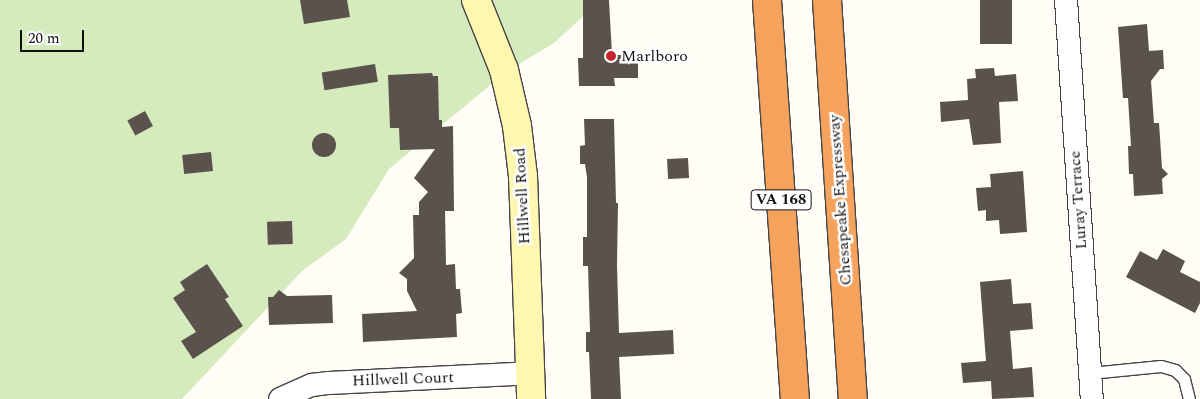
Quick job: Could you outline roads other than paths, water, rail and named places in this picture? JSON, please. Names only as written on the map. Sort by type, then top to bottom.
[{"type":"highway","name":"VA 168","points":[[767,0],[795,399]]},
{"type":"highway","name":"Chesapeake Expressway","points":[[828,0],[853,399]]},
{"type":"street","name":"Hillwell Road","points":[[476,0],[504,70],[517,126],[523,176],[530,386]]},
{"type":"street","name":"Luray Terrace","points":[[1066,0],[1092,399]]},
{"type":"street","name":"Hillwell Court","points":[[280,399],[312,385],[330,383],[530,386]]},
{"type":"lane","points":[[1090,373],[1161,366],[1175,370],[1184,380],[1189,399]]},
{"type":"place","name":"Marlboro","points":[[611,56]]}]
